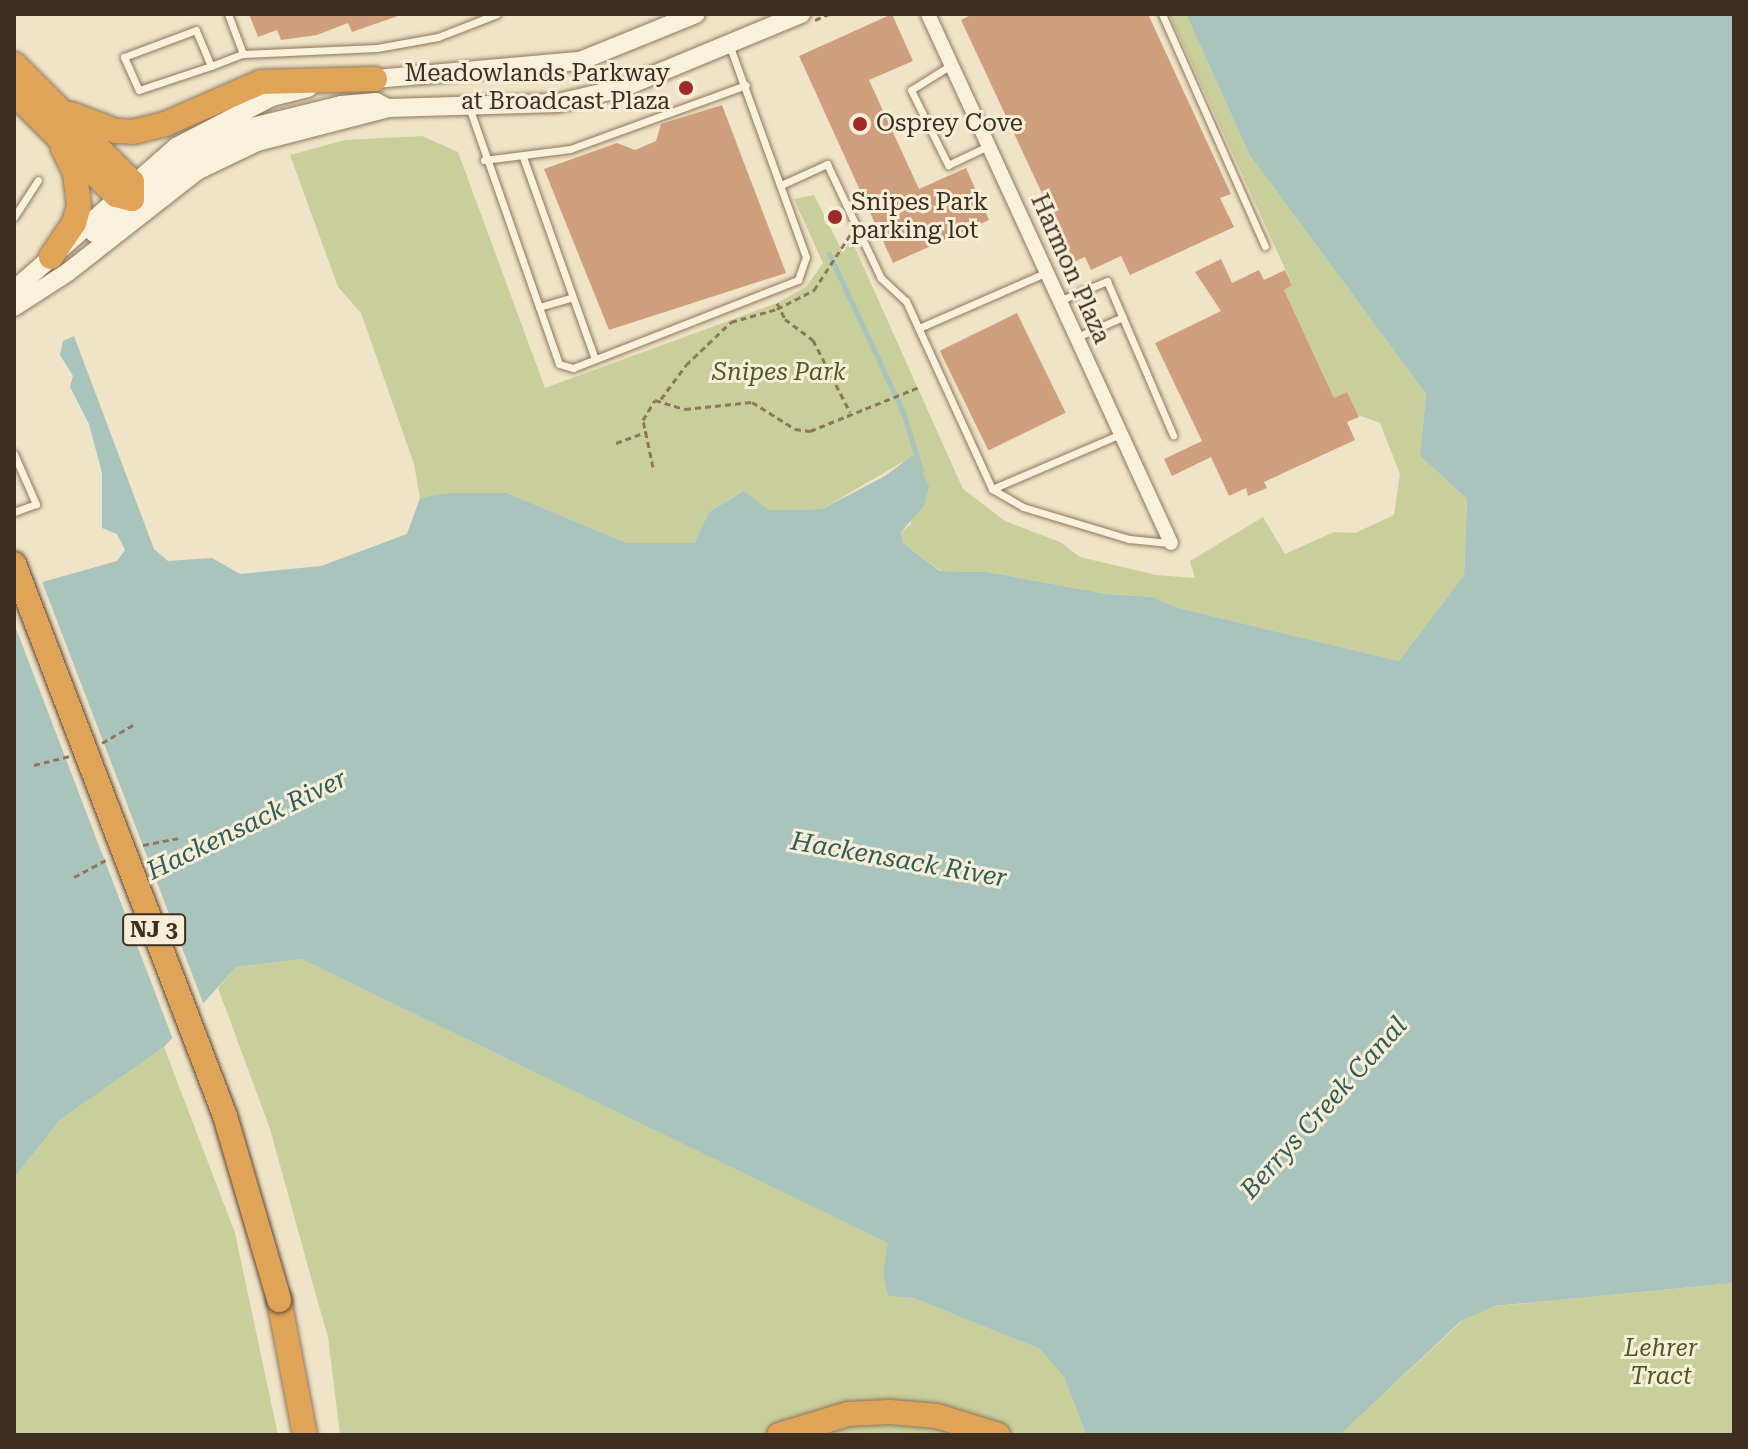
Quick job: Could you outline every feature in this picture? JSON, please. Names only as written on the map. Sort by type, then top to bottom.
[{"type":"highway","points":[[14,64],[53,117],[127,192]]},
{"type":"highway","points":[[14,93],[53,117],[133,132],[165,124],[261,82],[375,79]]},
{"type":"highway","points":[[50,269],[74,223],[78,191],[53,117]]},
{"type":"highway","name":"NJ 3","points":[[14,564],[225,1116],[279,1300],[305,1435]]},
{"type":"highway","points":[[779,1435],[848,1414],[890,1412],[937,1416],[998,1435]]},
{"type":"main road","points":[[14,307],[127,192],[207,127],[272,97],[321,84],[580,61],[696,14]]},
{"type":"main road","points":[[14,290],[197,171],[266,139],[388,108],[558,103],[622,88],[730,47],[801,14]]},
{"type":"main road","points":[[127,192],[252,127],[341,105],[376,102],[388,108]]},
{"type":"street","name":"Harmon Plaza","points":[[931,17],[1171,543]]},
{"type":"lane","points":[[228,14],[243,54]]},
{"type":"lane","points":[[211,66],[196,30],[124,57],[139,90],[211,66],[243,54],[377,48],[438,37],[497,14]]},
{"type":"lane","points":[[1162,14],[1265,246]]},
{"type":"lane","points":[[469,106],[484,160],[559,364],[573,368],[798,280],[806,257],[730,47]]},
{"type":"lane","points":[[952,65],[911,90],[948,165],[990,145]]},
{"type":"lane","points":[[484,160],[523,157],[629,132],[746,85]]},
{"type":"lane","points":[[523,157],[595,359]]},
{"type":"lane","points":[[781,185],[827,164],[881,278],[906,301],[992,489],[1023,507],[1129,539],[1171,543]]},
{"type":"lane","points":[[14,217],[38,180]]},
{"type":"lane","points":[[919,328],[1049,271]]},
{"type":"lane","points":[[1061,300],[1107,281],[1173,435]]},
{"type":"lane","points":[[539,307],[571,298]]},
{"type":"lane","points":[[1076,337],[1123,317]]},
{"type":"lane","points":[[992,489],[1121,434]]},
{"type":"lane","points":[[14,454],[36,504],[14,512]]},
{"type":"path","points":[[653,467],[645,412],[661,399],[686,365],[731,322],[777,309],[807,296],[825,277],[842,248]]},
{"type":"path","points":[[777,303],[777,309],[813,340],[850,412]]},
{"type":"path","points":[[661,399],[685,409],[752,402],[795,429],[810,431],[832,426],[850,412],[880,406],[919,387]]},
{"type":"path","points":[[616,443],[647,432]]},
{"type":"green space","name":"Snipes Park","points":[[1169,14],[1186,14],[1249,154],[1426,394],[1420,456],[1467,499],[1464,575],[1399,661],[1175,607],[1154,597],[1107,594],[988,572],[941,571],[903,543],[901,532],[911,524],[913,456],[822,509],[768,510],[742,491],[709,512],[694,543],[627,543],[507,493],[420,498],[414,464],[361,313],[338,287],[290,155],[345,140],[422,136],[458,152],[545,388],[777,303],[806,287],[823,263],[794,199],[814,195],[843,253],[851,239],[963,489],[1005,521],[1060,542],[1080,557],[1156,575],[1195,578],[1190,561],[1263,517],[1285,554],[1334,532],[1355,533],[1394,515],[1400,474],[1380,423],[1358,415],[1347,393],[1334,398],[1284,290],[1292,284]]},
{"type":"green space","points":[[301,959],[889,1243],[883,1275],[888,1296],[913,1298],[1040,1349],[1064,1377],[1086,1435],[340,1435],[328,1337],[270,1129],[218,988],[236,967]]},
{"type":"green space","points":[[164,1047],[235,1233],[278,1435],[14,1435],[14,1178],[60,1120]]},
{"type":"green space","name":"Lehrer Tract","points":[[1734,1283],[1734,1435],[1340,1435],[1476,1308]]},
{"type":"water","points":[[1186,14],[1734,14],[1734,1283],[1494,1306],[1461,1321],[1340,1435],[1086,1435],[1064,1377],[1040,1349],[913,1298],[888,1296],[883,1275],[888,1243],[301,959],[236,967],[164,1047],[60,1120],[14,1178],[14,590],[117,561],[125,550],[117,534],[102,528],[102,473],[89,424],[70,387],[73,376],[60,355],[63,341],[74,336],[154,549],[168,561],[212,558],[240,574],[321,566],[407,534],[420,498],[449,493],[507,493],[627,543],[694,543],[709,512],[743,491],[769,510],[822,509],[885,476],[913,455],[929,486],[924,506],[901,532],[903,543],[940,571],[988,572],[1107,594],[1154,597],[1175,607],[1399,661],[1464,575],[1467,499],[1420,456],[1426,394],[1249,154]]},
{"type":"pier","points":[[41,579],[205,1008],[174,1042],[14,623],[14,586]]},
{"type":"building","points":[[249,14],[401,15],[352,32],[348,23],[317,35],[281,40],[277,30],[258,37]]},
{"type":"building","name":"Osprey Cove","points":[[892,14],[913,61],[869,80],[919,189],[966,168],[989,220],[893,263],[799,56]]},
{"type":"building","points":[[973,14],[1148,14],[1231,194],[1220,198],[1234,227],[1130,275],[1121,256],[1091,270],[1085,257],[1074,262],[961,20]]},
{"type":"building","points":[[722,105],[786,273],[609,330],[544,169],[617,143],[635,150],[656,141],[661,124]]},
{"type":"building","points":[[1221,259],[1232,283],[1259,270],[1264,280],[1285,270],[1292,285],[1284,290],[1334,398],[1347,392],[1359,417],[1347,422],[1355,440],[1264,482],[1267,488],[1248,496],[1246,488],[1229,496],[1211,457],[1172,476],[1164,459],[1202,441],[1155,343],[1221,311],[1195,272]]},
{"type":"building","points":[[1017,313],[1066,413],[988,450],[940,351]]},
{"type":"waterway","points":[[829,254],[903,412],[921,470]]},
{"type":"place","name":"Meadowlands Parkway at Broadcast Plaza","points":[[686,88]]},
{"type":"place","name":"Osprey Cove","points":[[860,124]]},
{"type":"place","name":"Snipes Park parking lot","points":[[835,217]]},
{"type":"water label","name":"Hackensack River","points":[[247,825]]},
{"type":"water label","name":"Hackensack River","points":[[899,860]]},
{"type":"water label","name":"Berrys Creek Canal","points":[[1324,1108]]}]
